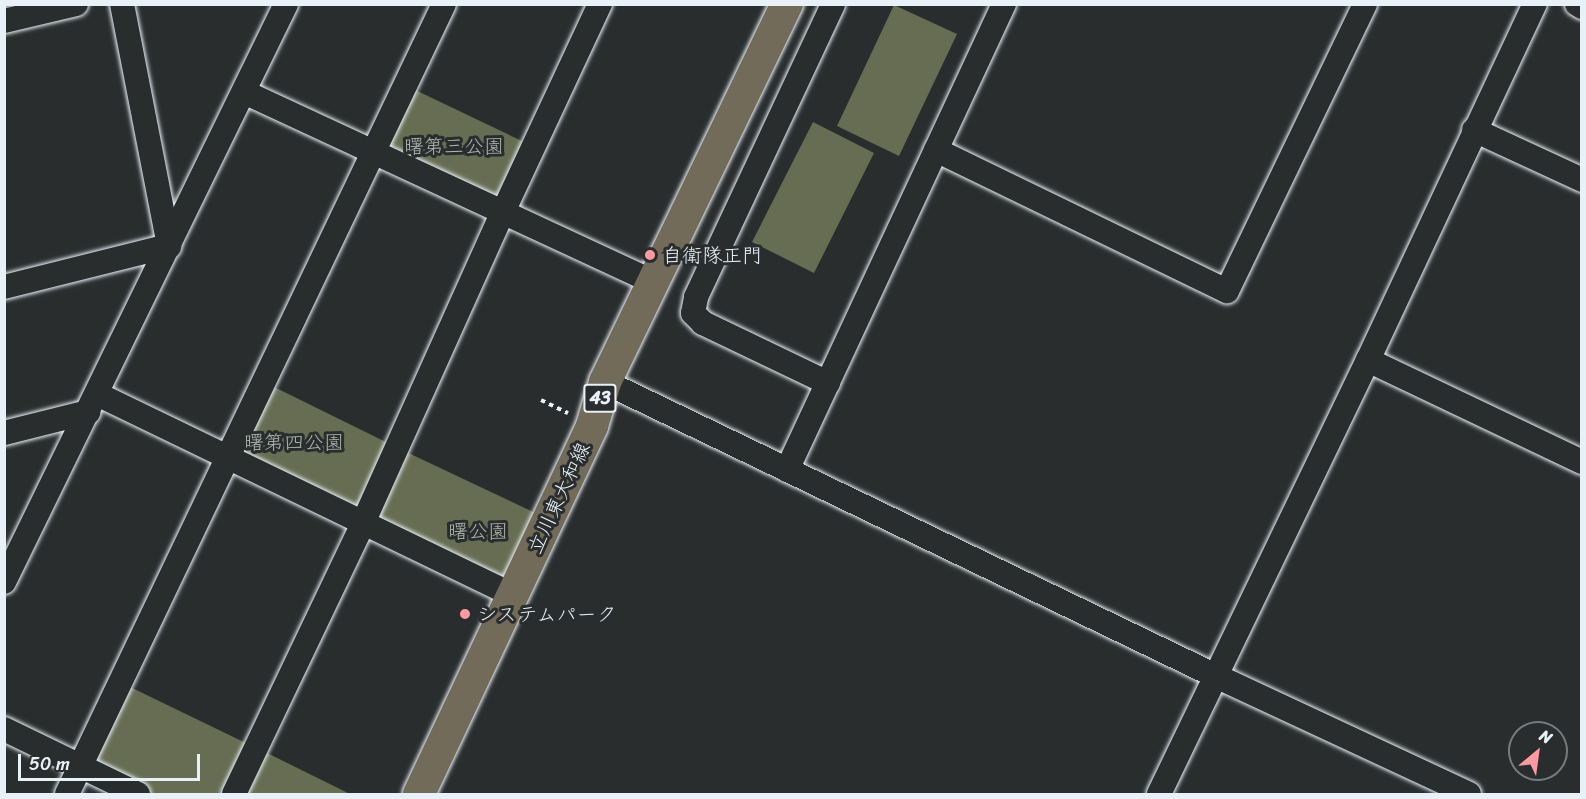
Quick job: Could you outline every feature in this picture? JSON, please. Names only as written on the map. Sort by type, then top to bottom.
[{"type":"main road","name":"立川東大和線","points":[[419,795],[592,426],[605,382],[787,4]]},
{"type":"street","points":[[4,21],[36,9],[76,4]]},
{"type":"street","points":[[122,4],[169,246]]},
{"type":"street","points":[[4,582],[286,4]]},
{"type":"street","points":[[67,795],[444,4]]},
{"type":"street","points":[[234,795],[363,523],[503,212],[600,4]]},
{"type":"street","points":[[828,383],[703,322],[693,313],[696,297],[833,4]]},
{"type":"street","points":[[787,470],[1004,4]]},
{"type":"street","points":[[936,150],[1227,291],[1365,4]]},
{"type":"street","points":[[1159,795],[1368,360],[1535,4]]},
{"type":"street","points":[[1577,4],[1581,7]]},
{"type":"street","points":[[244,93],[654,282]]},
{"type":"street","points":[[1474,130],[1581,180]]},
{"type":"street","points":[[4,287],[169,246]]},
{"type":"street","points":[[1368,360],[1581,462]]},
{"type":"street","points":[[605,382],[1469,795]]},
{"type":"street","points":[[4,433],[92,403],[228,457],[514,596]]},
{"type":"street","points":[[4,729],[138,795]]},
{"type":"green space","points":[[894,5],[957,34],[899,156],[837,126]]},
{"type":"green space","name":"曙第三公園","points":[[411,88],[526,143],[497,205],[382,150]]},
{"type":"green space","points":[[813,122],[874,153],[814,273],[752,242]]},
{"type":"green space","name":"曙第四公園","points":[[266,383],[396,447],[362,519],[231,457]]},
{"type":"green space","name":"曙公園","points":[[400,449],[548,519],[513,594],[366,521]]},
{"type":"green space","points":[[124,684],[254,747],[231,794],[147,794],[85,765]]},
{"type":"green space","points":[[259,749],[350,794],[238,794]]},
{"type":"place","name":"自衛隊正門","points":[[650,255]]},
{"type":"place","name":"システムパーク","points":[[465,614]]}]
